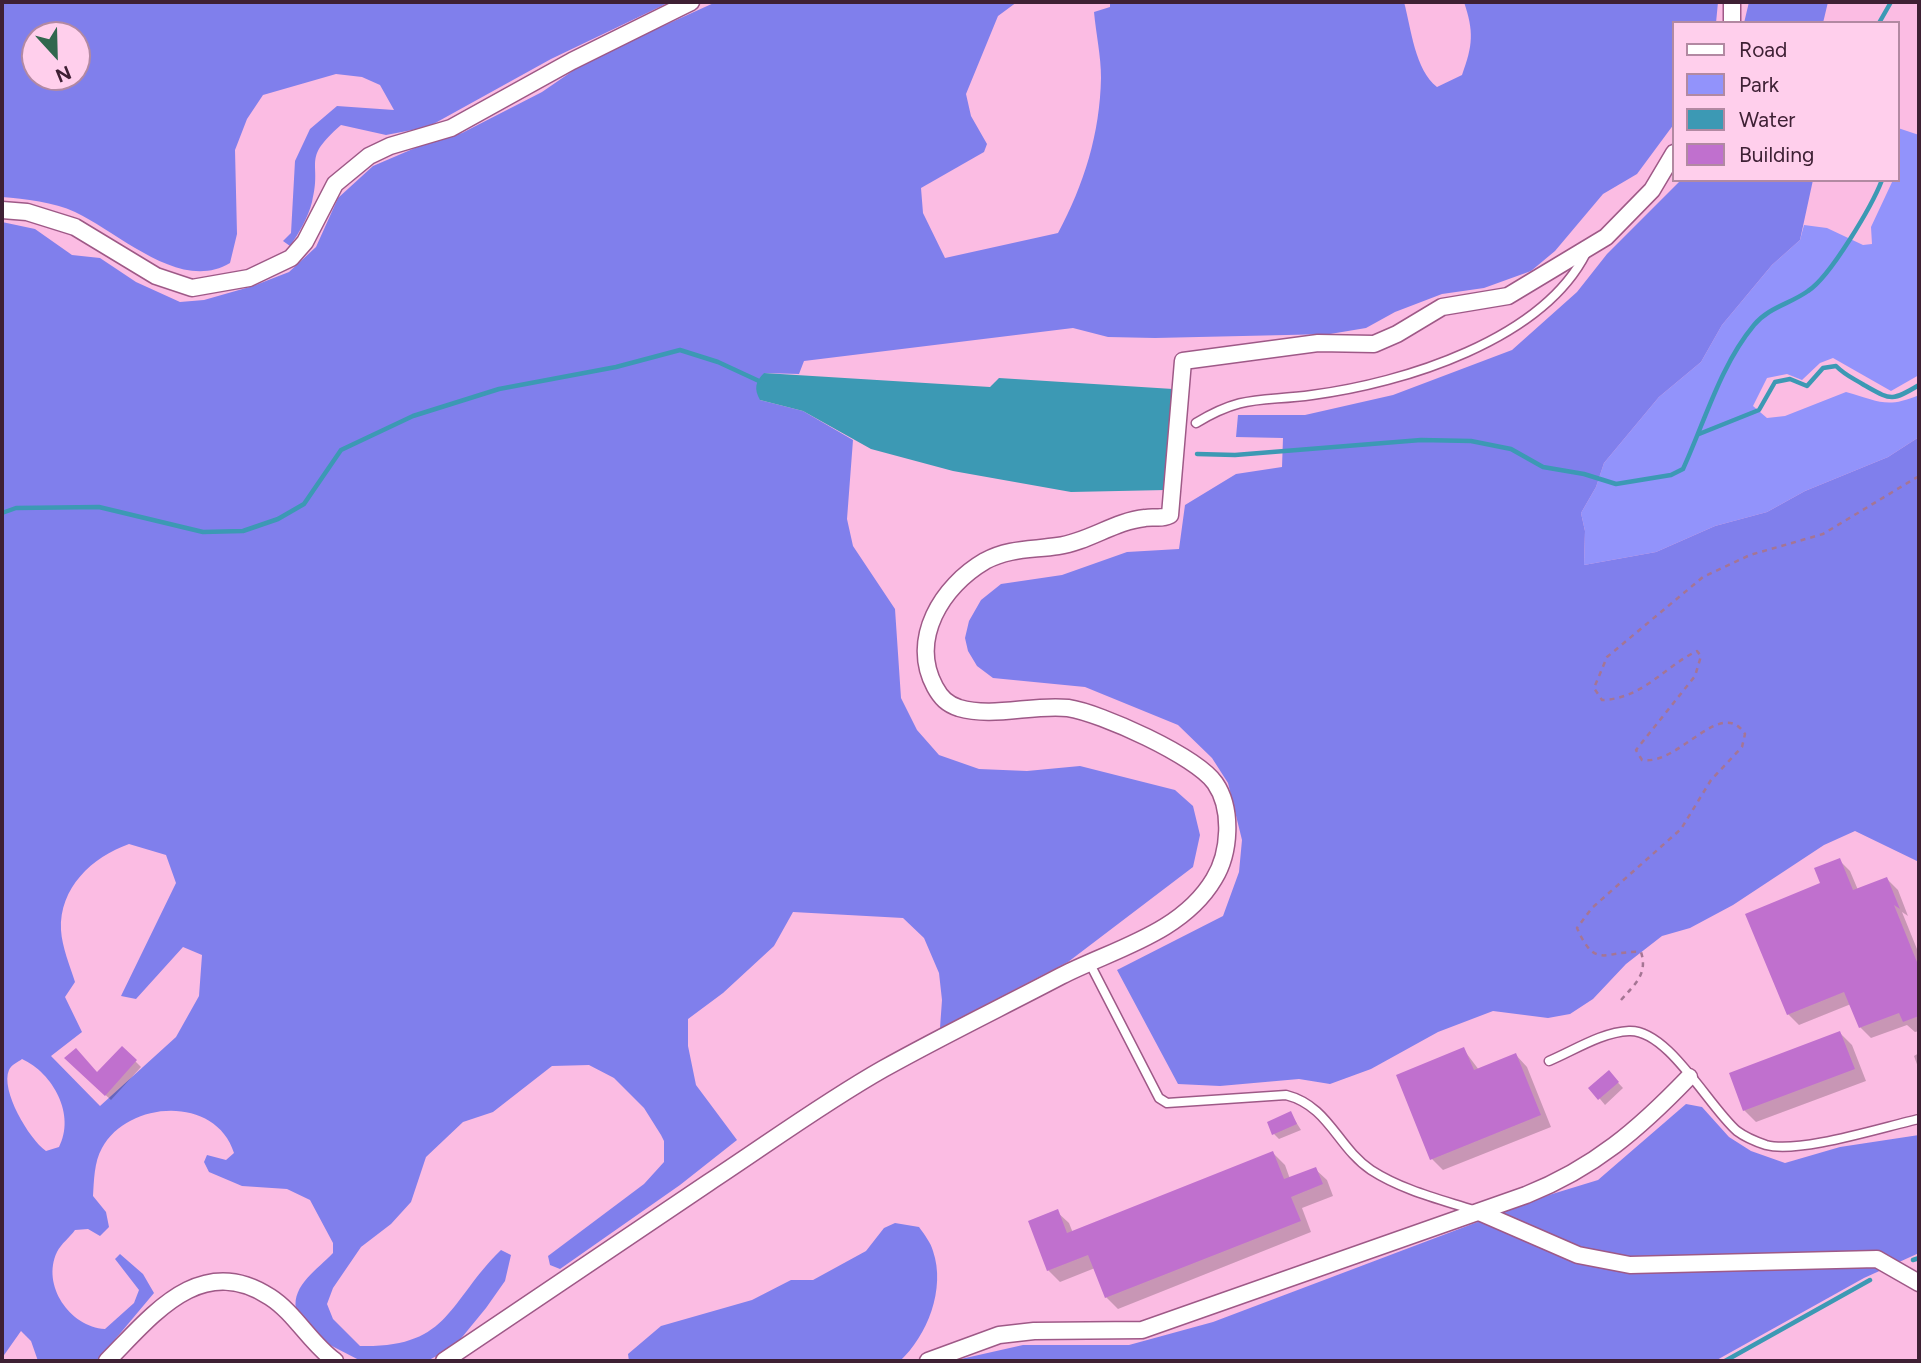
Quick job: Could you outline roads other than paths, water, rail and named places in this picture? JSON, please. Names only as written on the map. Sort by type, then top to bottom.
[{"type":"street","points":[[2,210],[27,212],[75,227],[156,276],[192,288],[249,278],[291,258],[305,242],[335,184],[369,156],[390,146],[452,128],[572,61],[691,2]]},
{"type":"street","points":[[1732,2],[1732,21]]},
{"type":"street","points":[[444,1361],[569,1274],[870,1077],[1089,962],[1169,925],[1189,910],[1216,877],[1226,847],[1226,817],[1217,786],[1191,762],[1150,740],[1084,712],[1046,707],[964,709],[947,703],[926,669],[923,651],[936,611],[975,568],[1009,551],[1060,546],[1145,518],[1162,519],[1170,515],[1183,361],[1318,343],[1374,344],[1397,334],[1442,307],[1508,296],[1606,237],[1652,190],[1672,156]]},
{"type":"street","points":[[928,1361],[999,1335],[1034,1331],[1142,1331],[1479,1212],[1568,1178],[1633,1130],[1689,1077]]},
{"type":"street","points":[[1479,1212],[1577,1255],[1630,1265],[1877,1259],[1919,1283]]},
{"type":"street","points":[[107,1361],[163,1303],[180,1292],[219,1283],[243,1286],[271,1297],[316,1348],[335,1361]]},
{"type":"lane","points":[[1196,423],[1240,401],[1357,387],[1429,367],[1473,348],[1543,305],[1574,275],[1588,249]]},
{"type":"lane","points":[[1089,962],[1159,1098],[1167,1103],[1286,1096],[1305,1100],[1369,1168],[1400,1185],[1479,1212]]},
{"type":"lane","points":[[1549,1061],[1603,1037],[1630,1030],[1650,1036],[1665,1048],[1738,1131],[1769,1146],[1793,1147],[1919,1119]]},
{"type":"water","points":[[764,373],[990,387],[999,378],[1173,389],[1166,490],[1071,492],[953,471],[871,449],[803,411],[760,400],[756,386]]},
{"type":"waterway","points":[[1880,21],[1891,2]]},
{"type":"waterway","points":[[1197,454],[1235,455],[1421,440],[1471,441],[1511,449],[1543,467],[1584,474],[1616,484],[1671,475],[1683,469],[1722,376],[1742,341],[1760,319],[1817,283],[1860,223],[1881,182]]},
{"type":"waterway","points":[[2,513],[16,508],[99,507],[203,532],[243,531],[278,519],[304,504],[341,450],[413,416],[499,389],[616,367],[680,350],[718,362],[759,381]]},
{"type":"waterway","points":[[1699,434],[1759,410],[1775,382],[1790,379],[1807,386],[1823,368],[1836,366],[1873,390],[1891,397],[1919,385]]},
{"type":"waterway","points":[[1913,1260],[1919,1258]]},
{"type":"waterway","points":[[1725,1361],[1870,1280]]}]
